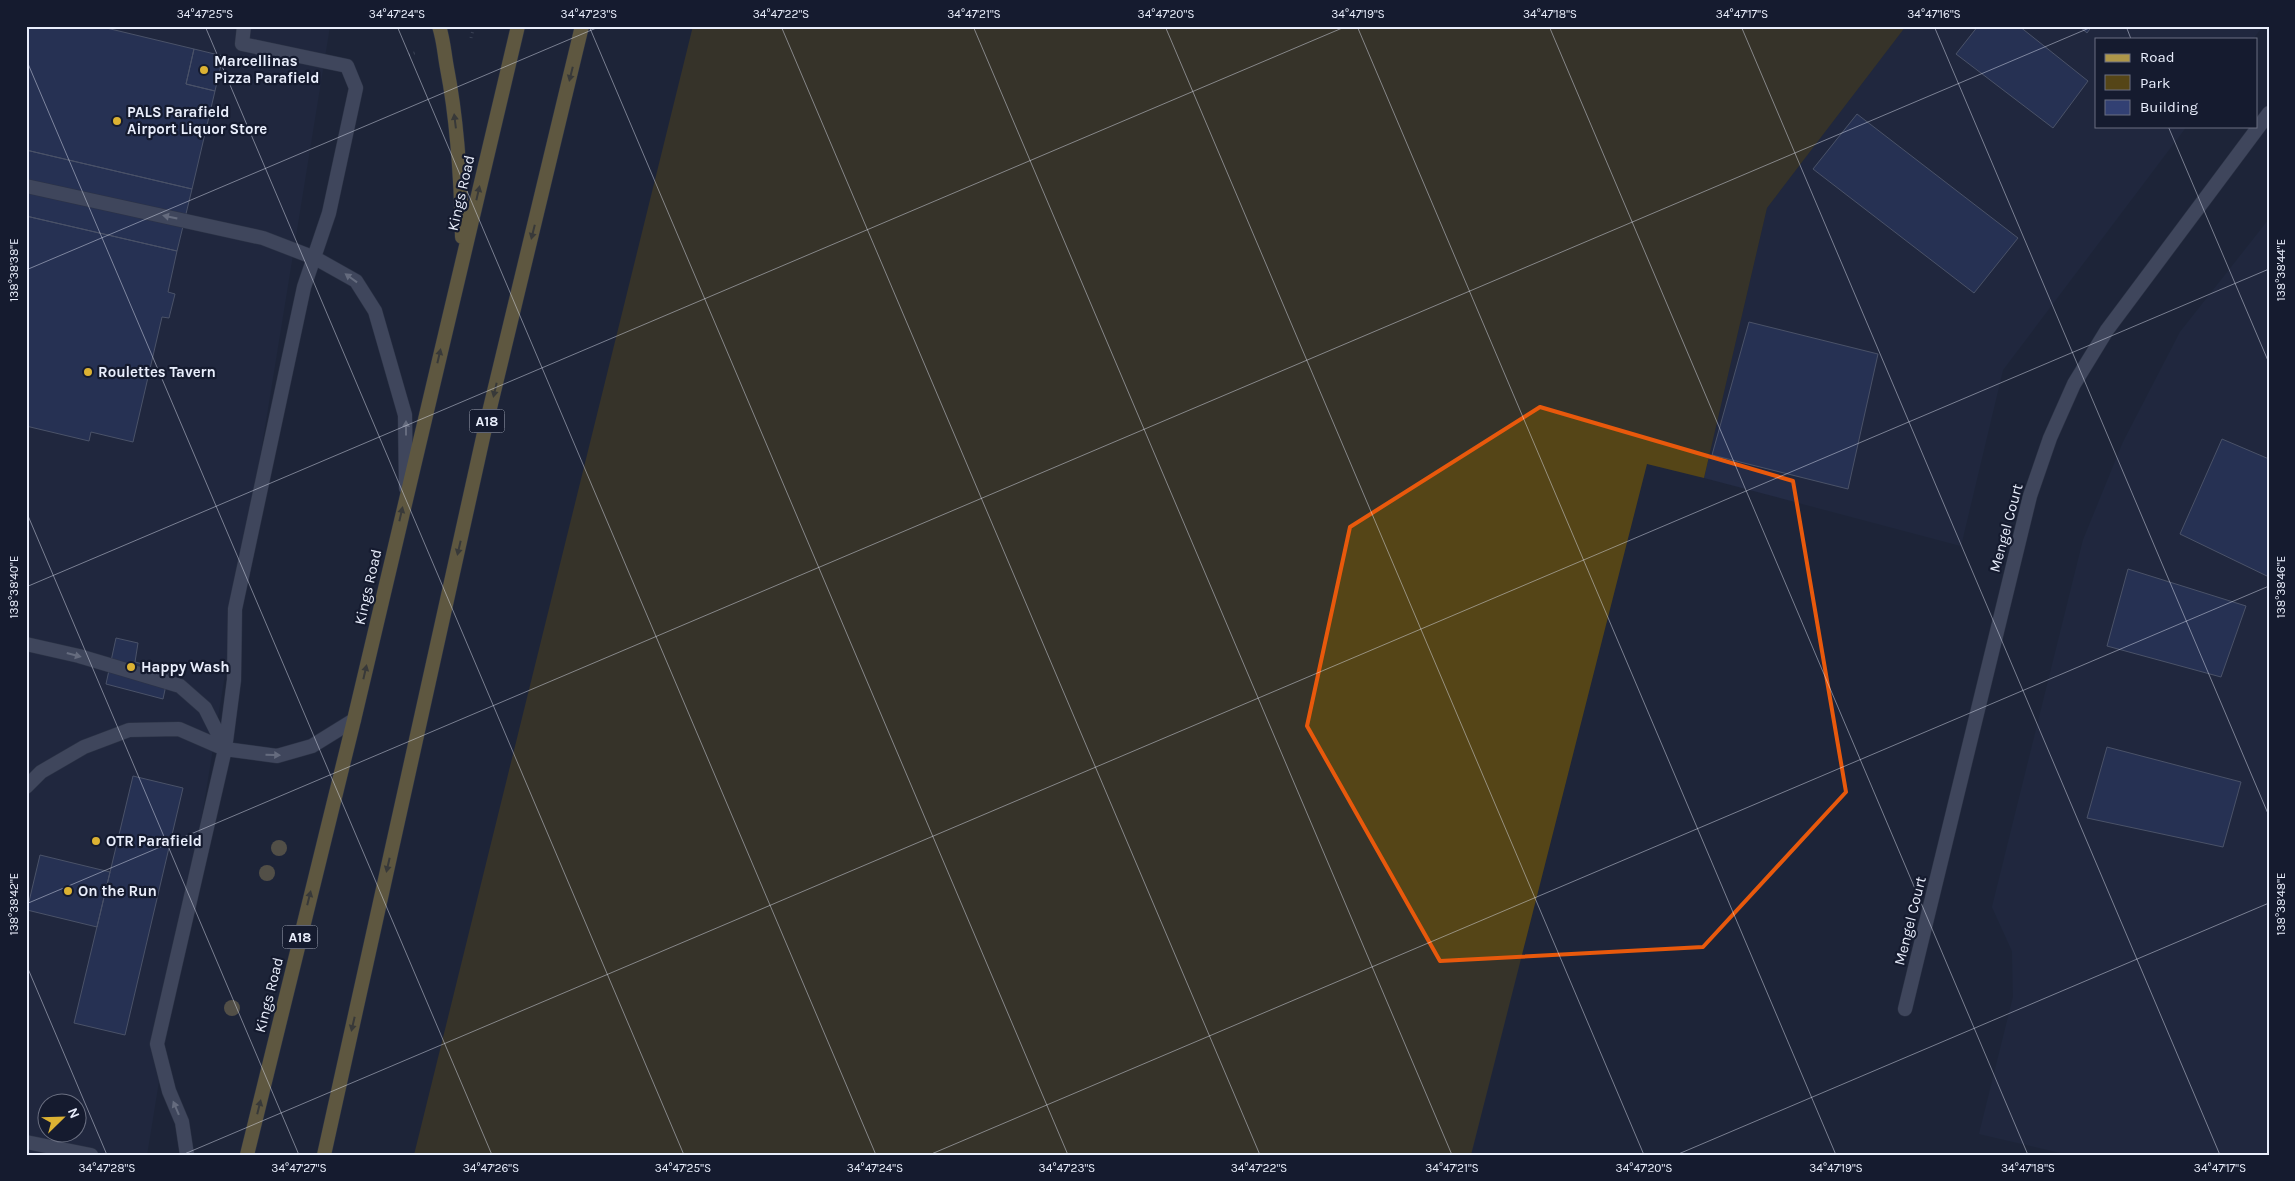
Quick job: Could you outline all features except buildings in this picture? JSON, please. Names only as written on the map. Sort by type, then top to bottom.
[{"type":"main road","points":[[439,26],[445,44],[456,127],[460,175],[462,257]]},
{"type":"main road","name":"Kings Road","points":[[247,1155],[354,720],[518,26]]},
{"type":"main road","name":"A18","points":[[324,1155],[484,433],[582,26]]},
{"type":"street","points":[[188,1155],[182,1122],[169,1091],[157,1044],[225,749],[234,680],[235,609],[304,287],[329,213],[356,88],[347,66],[242,44],[244,26]]},
{"type":"street","name":"Mengel Court","points":[[2258,128],[2269,113]]},
{"type":"street","name":"Mengel Court","points":[[1905,1009],[2030,496],[2050,438],[2074,384],[2107,330],[2258,128]]},
{"type":"street","points":[[26,186],[263,238],[315,258],[356,281],[375,311],[406,415],[406,494]]},
{"type":"street","points":[[26,644],[79,656],[180,686],[205,708],[225,749]]},
{"type":"street","points":[[26,787],[41,772],[84,747],[129,730],[179,728],[225,749],[277,756],[312,746],[354,720]]},
{"type":"street","points":[[26,1142],[91,1155]]},
{"type":"highlighted area","points":[[1540,407],[1793,481],[1846,792],[1703,947],[1440,961],[1307,726],[1350,527]]},
{"type":"shaded area","points":[[26,26],[330,26],[147,1155],[26,1155]]},
{"type":"shaded area","points":[[1906,26],[2263,26],[2254,38],[2095,38],[2095,128],[2185,128],[2003,370],[1961,546],[1704,478],[1767,208]]},
{"type":"shaded area","points":[[2269,219],[2269,1155],[2069,1155],[1979,1134],[2013,997],[2012,951],[1992,907],[2083,540],[2123,442],[2180,332]]},
{"type":"green space","points":[[693,26],[1906,26],[1767,208],[1704,478],[1647,464],[1471,1155],[414,1155]]},
{"type":"place","name":"Marcellinas Pizza Parafield","points":[[204,70]]},
{"type":"place","name":"PALS Parafield Airport Liquor Store","points":[[117,121]]},
{"type":"place","name":"Roulettes Tavern","points":[[88,372]]},
{"type":"place","name":"Happy Wash","points":[[131,667]]},
{"type":"place","name":"OTR Parafield","points":[[96,841]]},
{"type":"place","name":"On the Run","points":[[68,891]]}]
